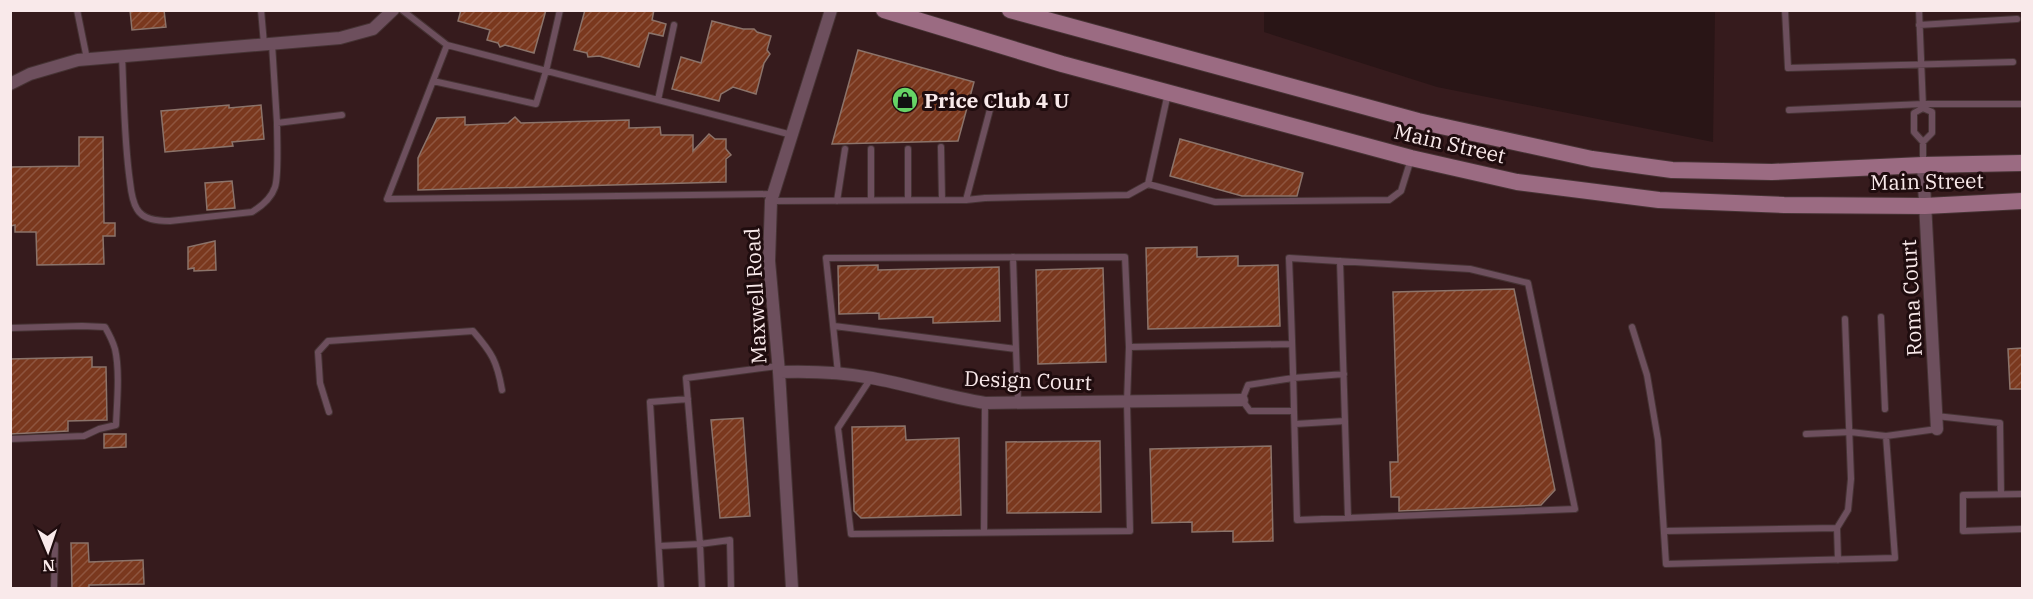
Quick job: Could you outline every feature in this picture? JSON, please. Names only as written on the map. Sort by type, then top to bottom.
[{"type":"main road","name":"Main Street","points":[[884,10],[1062,64],[1411,158],[1517,182],[1659,200],[1788,205],[1925,206],[2022,201]]},
{"type":"main road","name":"Main Street","points":[[1010,10],[1418,121],[1592,159],[1672,170],[1761,172],[2022,163]]},
{"type":"street","name":"Maxwell Road","points":[[792,588],[779,369],[769,261],[773,198],[831,10]]},
{"type":"street","points":[[10,84],[30,74],[78,60],[340,38],[372,29],[389,12]]},
{"type":"street","name":"Roma Court","points":[[1923,165],[1937,423]]},
{"type":"street","name":"Design Court","points":[[779,369],[871,378],[958,399],[985,403],[1242,400]]},
{"type":"lane","points":[[77,10],[87,59]]},
{"type":"lane","points":[[122,56],[129,175],[136,209],[143,216],[170,221],[252,212],[262,205],[276,186],[277,123],[268,44],[261,10]]},
{"type":"lane","points":[[402,10],[447,45],[792,135]]},
{"type":"lane","points":[[433,81],[536,104],[560,10]]},
{"type":"lane","points":[[1785,10],[1788,68],[2013,62]]},
{"type":"lane","points":[[1919,10],[1923,106]]},
{"type":"lane","points":[[1919,25],[2017,19]]},
{"type":"lane","points":[[658,100],[674,25]]},
{"type":"lane","points":[[447,45],[387,199],[966,200],[1128,195],[1148,184],[1215,202],[1389,200],[1401,191],[1411,158]]},
{"type":"lane","points":[[1148,184],[1168,92]]},
{"type":"lane","points":[[966,200],[992,102]]},
{"type":"lane","points":[[1789,110],[2022,104]]},
{"type":"lane","points":[[1923,106],[1914,113],[1914,132],[1923,142],[1923,165]]},
{"type":"lane","points":[[1923,106],[1932,112],[1932,133],[1923,142]]},
{"type":"lane","points":[[277,123],[342,115]]},
{"type":"lane","points":[[942,147],[942,200]]},
{"type":"lane","points":[[837,201],[845,149]]},
{"type":"lane","points":[[871,149],[871,201]]},
{"type":"lane","points":[[908,149],[908,200]]},
{"type":"lane","points":[[1012,257],[1018,403]]},
{"type":"lane","points":[[838,374],[826,258],[1125,257],[1129,347],[1127,402],[1130,531],[851,534],[838,428],[871,378]]},
{"type":"lane","points":[[1289,258],[1340,261],[1470,268],[1528,283],[1575,509],[1297,520],[1289,258]]},
{"type":"lane","points":[[1340,261],[1348,518]]},
{"type":"lane","points":[[1881,317],[1885,408]]},
{"type":"lane","points":[[1838,560],[1837,528],[1848,510],[1851,479],[1845,320]]},
{"type":"lane","points":[[834,326],[1016,349]]},
{"type":"lane","points":[[10,328],[105,327],[116,358],[117,412],[116,425],[84,436],[10,439]]},
{"type":"lane","points":[[1632,327],[1647,375],[1658,440],[1666,564],[1895,558],[1886,436]]},
{"type":"lane","points":[[329,412],[320,383],[318,352],[328,341],[473,331],[489,350],[499,367],[502,390]]},
{"type":"lane","points":[[1129,347],[1292,344]]},
{"type":"lane","points":[[702,588],[686,378],[779,369]]},
{"type":"lane","points":[[1294,411],[1250,411],[1242,400],[1248,385],[1293,378],[1344,374]]},
{"type":"lane","points":[[662,588],[650,402],[688,399]]},
{"type":"lane","points":[[984,532],[985,403]]},
{"type":"lane","points":[[1295,424],[1345,422]]},
{"type":"lane","points":[[1806,434],[1850,432],[1886,436],[1937,423],[2001,423],[2001,494]]},
{"type":"lane","points":[[2022,494],[1963,495],[1963,531],[2022,529]]},
{"type":"lane","points":[[1665,531],[1837,528]]},
{"type":"lane","points":[[659,546],[730,540],[731,588]]},
{"type":"lane","points":[[54,588],[55,545]]},
{"type":"shaded area","points":[[10,11],[1264,11],[1264,32],[1437,87],[1713,142],[1715,11],[2022,11],[2022,588],[11,588]]},
{"type":"building","points":[[130,10],[164,10],[166,27],[132,30]]},
{"type":"building","points":[[461,10],[546,10],[534,53],[505,45],[500,47],[498,43],[487,40],[490,30],[458,21]]},
{"type":"building","points":[[585,10],[654,10],[652,20],[666,24],[663,36],[649,33],[639,67],[599,56],[588,57],[587,53],[574,50]]},
{"type":"building","points":[[712,21],[743,29],[754,29],[771,36],[767,50],[770,54],[764,63],[756,94],[733,87],[721,94],[719,101],[672,89],[681,57],[701,63]]},
{"type":"building","points":[[858,50],[974,82],[958,141],[832,144]]},
{"type":"building","points":[[229,105],[229,108],[261,105],[264,139],[232,142],[233,146],[165,152],[161,111]]},
{"type":"building","points":[[465,117],[465,125],[508,123],[515,117],[521,123],[629,120],[629,128],[660,127],[661,135],[693,135],[693,151],[709,134],[715,139],[726,139],[726,149],[731,155],[726,159],[726,182],[418,190],[418,158],[437,118]]},
{"type":"building","points":[[79,137],[103,137],[104,223],[115,223],[115,236],[103,236],[104,264],[37,265],[36,232],[15,232],[15,225],[10,226],[10,167],[79,166]]},
{"type":"building","points":[[1180,139],[1303,173],[1297,196],[1242,196],[1170,176]]},
{"type":"building","points":[[232,181],[235,208],[207,210],[205,183]]},
{"type":"building","points":[[215,241],[216,270],[188,269],[188,247]]},
{"type":"building","points":[[1197,247],[1197,257],[1238,256],[1238,266],[1278,265],[1280,326],[1148,329],[1146,248]]},
{"type":"building","points":[[878,265],[878,270],[999,267],[1000,321],[933,323],[933,317],[879,319],[879,313],[839,314],[838,266]]},
{"type":"building","points":[[1103,268],[1106,362],[1038,364],[1036,270]]},
{"type":"building","points":[[1514,289],[1555,490],[1541,505],[1399,511],[1399,497],[1391,497],[1390,462],[1398,462],[1393,292]]},
{"type":"building","points":[[2022,348],[2022,389],[2010,389],[2008,349]]},
{"type":"building","points":[[92,357],[92,367],[106,367],[107,420],[68,421],[68,431],[10,434],[10,359]]},
{"type":"building","points":[[743,418],[750,516],[720,518],[711,420]]},
{"type":"building","points":[[905,426],[906,440],[959,438],[961,515],[861,518],[854,511],[852,427]]},
{"type":"building","points":[[104,434],[126,434],[126,447],[104,448]]},
{"type":"building","points":[[1100,441],[1101,512],[1007,513],[1006,442]]},
{"type":"building","points":[[1271,446],[1273,541],[1233,542],[1233,531],[1192,532],[1192,522],[1152,523],[1150,449]]},
{"type":"building","points":[[71,543],[88,543],[89,562],[143,560],[144,584],[89,585],[89,588],[72,588]]},
{"type":"place","name":"Price Club 4 U","points":[[905,100]]}]
